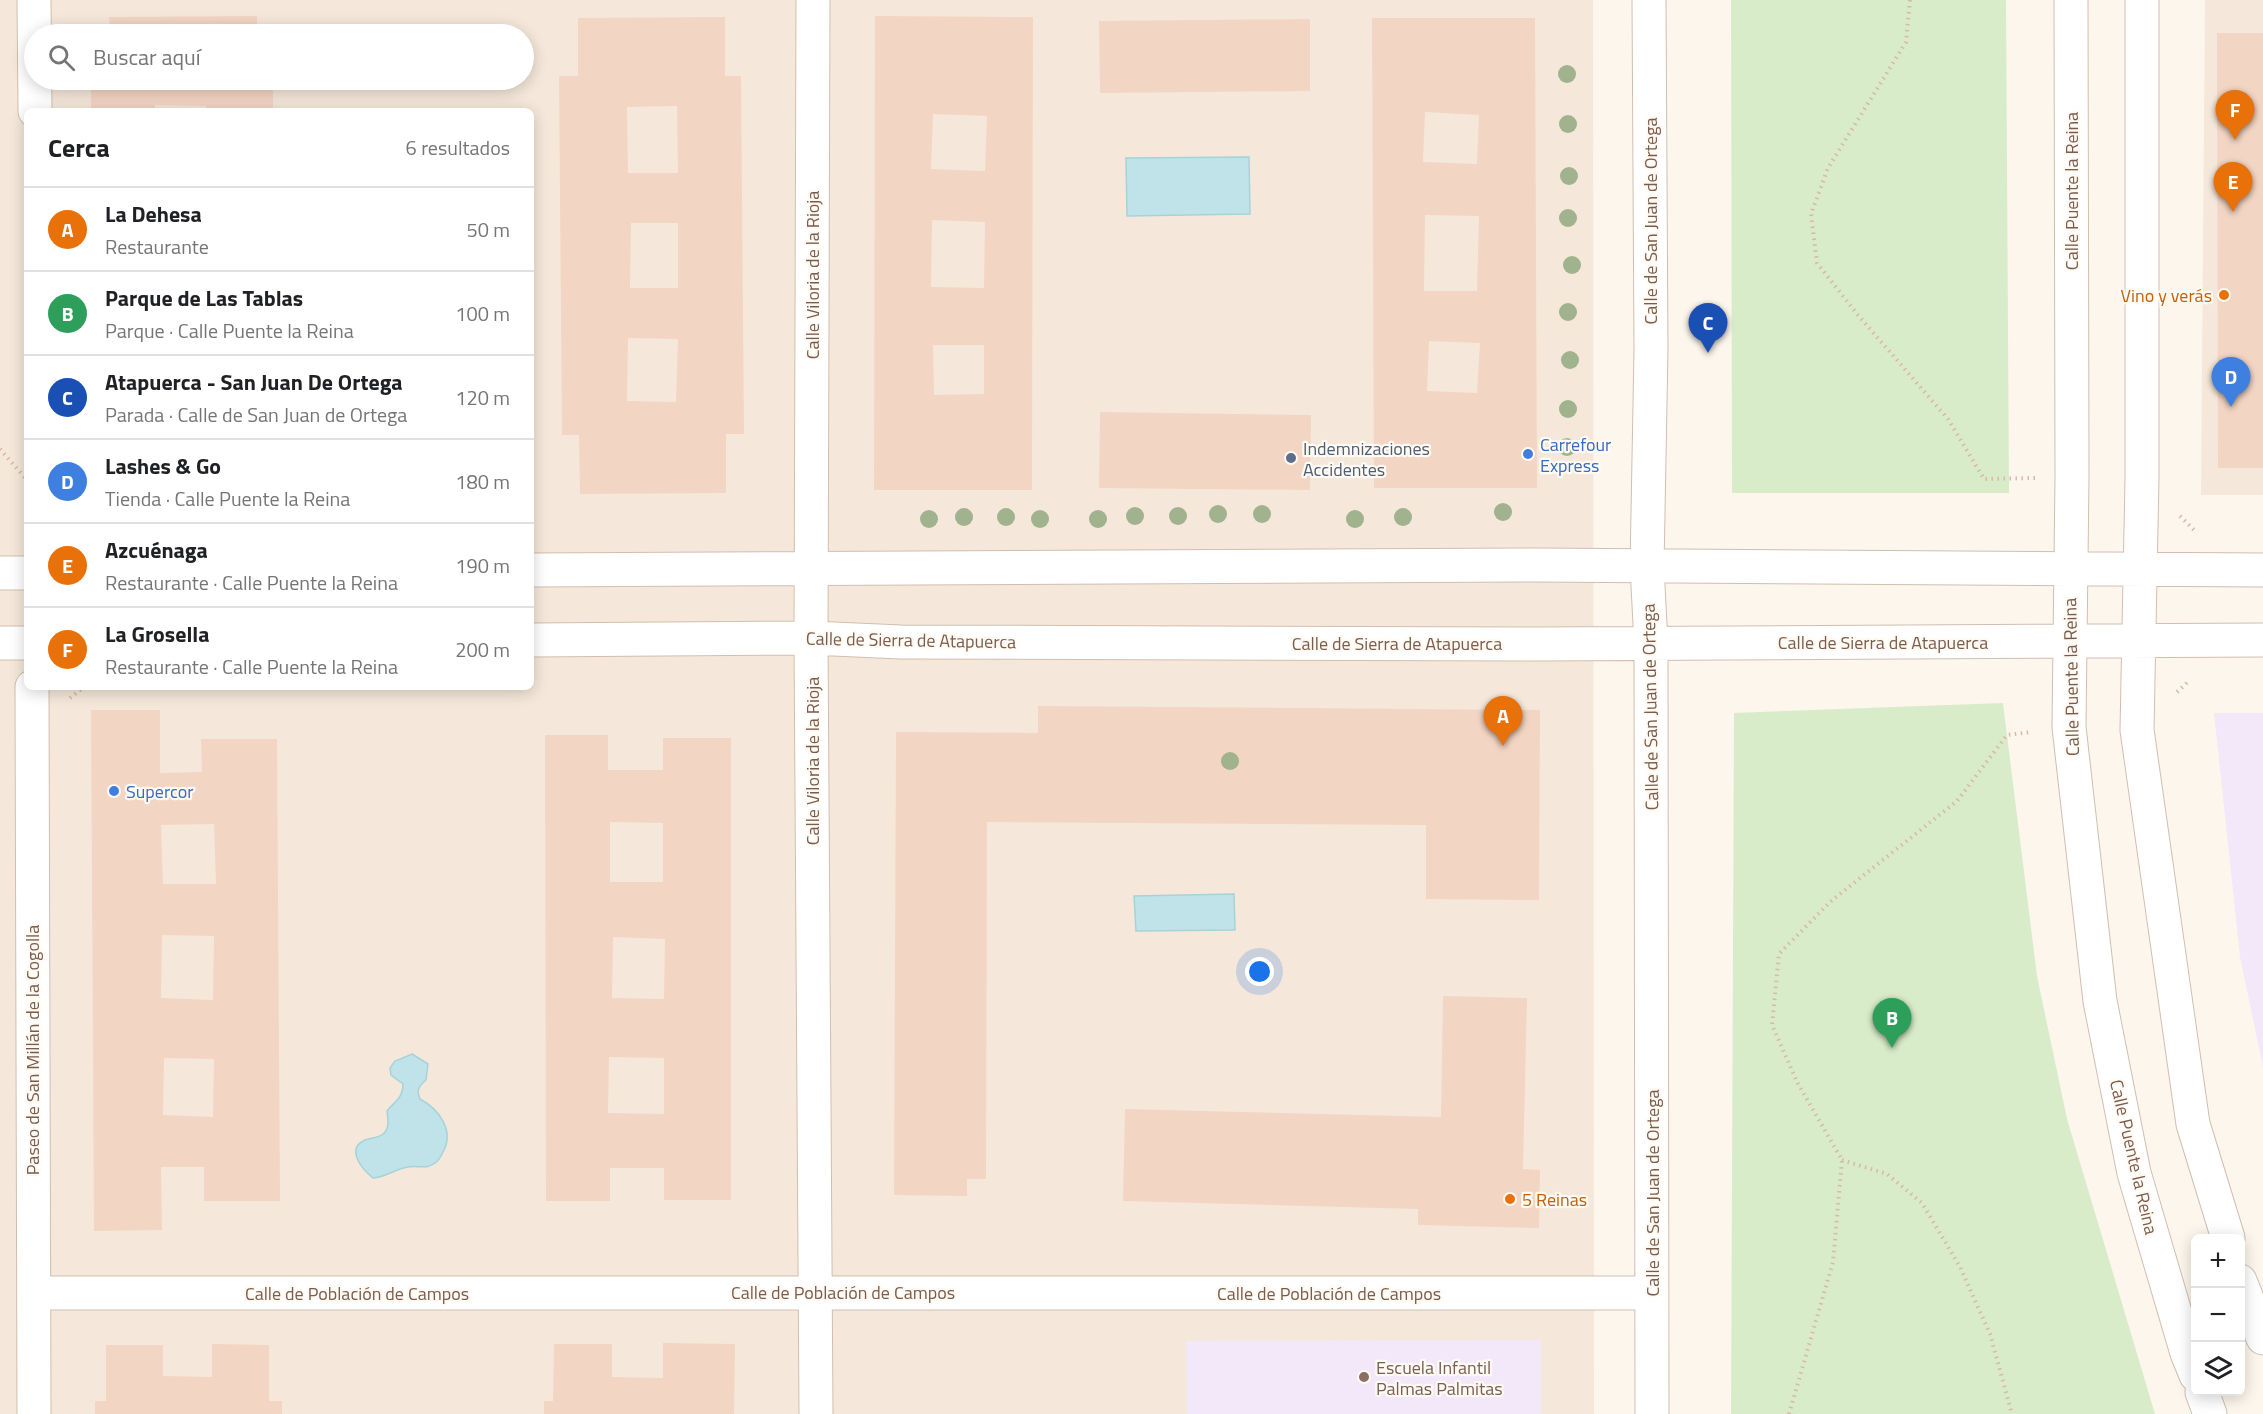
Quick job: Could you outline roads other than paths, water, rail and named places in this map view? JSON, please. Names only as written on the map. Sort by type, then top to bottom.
[{"type":"street","points":[[34,0],[34,24]]},
{"type":"street","name":"Calle Viloria de la Rioja","points":[[813,0],[811,638],[816,1414]]},
{"type":"street","name":"Calle de San Juan de Ortega","points":[[1648,0],[1651,350],[1647,567],[1651,643],[1653,1414]]},
{"type":"street","name":"Calle Puente la Reina","points":[[2071,0],[2072,477],[2068,727],[2100,1001],[2134,1173],[2191,1362]]},
{"type":"street","points":[[2142,0],[2140,569],[2137,730],[2192,1113],[2227,1234]]},
{"type":"street","points":[[35,90],[35,108]]},
{"type":"street","points":[[534,570],[1535,565],[2263,570]]},
{"type":"street","points":[[0,573],[24,573]]},
{"type":"street","name":"Calle de Sierra de Atapuerca","points":[[534,640],[811,638],[913,642],[1651,643],[2263,640]]},
{"type":"street","points":[[0,643],[24,643]]},
{"type":"street","name":"Paseo de San Millán de la Cogolla","points":[[32,690],[34,1414]]},
{"type":"street","points":[[2244,1288],[2263,1338]]},
{"type":"street","name":"Calle de Población de Campos","points":[[34,1293],[1652,1293]]},
{"type":"street","points":[[2203,1396],[2210,1414]]},
{"type":"water","points":[[1249,157],[1250,214],[1127,216],[1126,158]]},
{"type":"water","points":[[1234,894],[1235,930],[1136,931],[1134,896]]},
{"type":"water","points":[[412,1054],[428,1064],[426,1080],[418,1093],[420,1099],[427,1103],[443,1121],[447,1136],[446,1144],[439,1160],[432,1165],[403,1168],[373,1178],[357,1159],[356,1148],[365,1140],[379,1136],[387,1129],[387,1111],[403,1089],[403,1084],[391,1075],[390,1068],[395,1061]]},
{"type":"place","name":"La Grosella","points":[[2235,140]]},
{"type":"place","name":"Azcuénaga","points":[[2233,212]]},
{"type":"place","name":"Vino y verás","points":[[2224,295]]},
{"type":"place","name":"Atapuerca - San Juan De Ortega","points":[[1708,353]]},
{"type":"place","name":"Lashes & Go","points":[[2231,407]]},
{"type":"place","name":"Carrefour Express","points":[[1528,454]]},
{"type":"place","name":"Indemnizaciones Accidentes","points":[[1291,458]]},
{"type":"place","name":"La Dehesa","points":[[1503,746]]},
{"type":"place","name":"Supercor","points":[[114,791]]},
{"type":"place","name":"Parque de Las Tablas","points":[[1892,1048]]},
{"type":"place","name":"5 Reinas","points":[[1510,1199]]},
{"type":"place","name":"Escuela Infantil Palmas Palmitas","points":[[1364,1377]]}]
